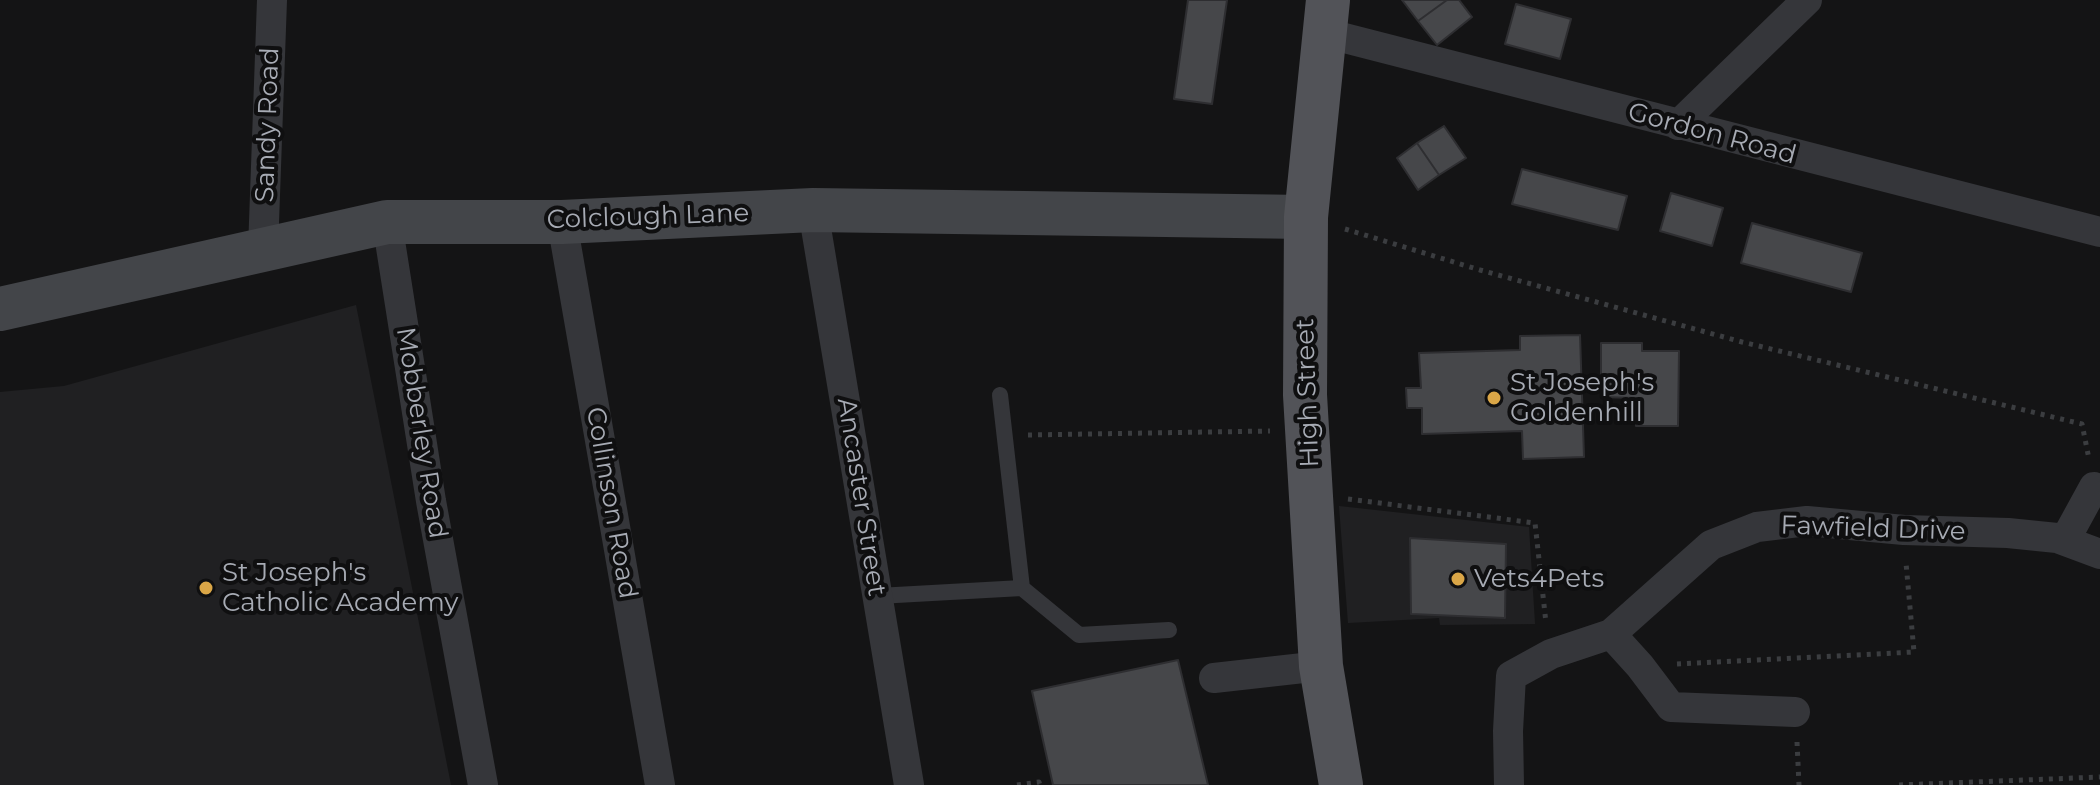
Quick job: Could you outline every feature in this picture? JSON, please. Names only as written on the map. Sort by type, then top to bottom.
[{"type":"main road","name":"High Street","points":[[1326,17],[1306,217],[1307,430],[1321,666],[1341,785]]},
{"type":"street","name":"Sandy Road","points":[[263,250],[272,0]]},
{"type":"street","points":[[1678,125],[1807,0]]},
{"type":"street","name":"Gordon Road","points":[[1326,17],[1678,125],[2100,232]]},
{"type":"street","name":"Colclough Lane","points":[[0,309],[387,222],[562,222],[813,210],[1306,217]]},
{"type":"street","name":"Ancaster Street","points":[[813,210],[909,785]]},
{"type":"street","name":"Mobberley Road","points":[[387,222],[431,501],[483,785]]},
{"type":"street","name":"Collinson Road","points":[[562,222],[660,785]]},
{"type":"street","points":[[2065,540],[2094,487]]},
{"type":"street","name":"Fawfield Drive","points":[[1509,785],[1511,676],[1551,654],[1611,634],[1711,545],[1757,527],[1807,521],[1904,530],[2008,533],[2065,540],[2100,554]]},
{"type":"street","points":[[1611,634],[1671,707],[1795,712]]},
{"type":"street","points":[[1214,678],[1321,666]]},
{"type":"lane","points":[[1000,395],[1022,588]]},
{"type":"lane","points":[[878,596],[1022,588],[1079,635],[1169,630]]},
{"type":"path","points":[[1306,217],[1480,270],[1742,342],[2082,424],[2094,487]]},
{"type":"path","points":[[1004,435],[1307,430]]},
{"type":"path","points":[[1311,495],[1535,523],[1551,654]]},
{"type":"path","points":[[1640,666],[1914,652],[1904,530]]},
{"type":"path","points":[[1795,712],[1799,785]]},
{"type":"path","points":[[1899,785],[2100,777]]},
{"type":"path","points":[[1017,785],[1039,782],[1040,785]]},
{"type":"shaded area","name":"St Joseph's Catholic Academy","points":[[356,305],[451,785],[0,785],[0,392],[64,386]]},
{"type":"shaded area","points":[[1339,506],[1529,527],[1535,624],[1440,625],[1439,618],[1348,623]]},
{"type":"building","points":[[1188,0],[1227,0],[1212,104],[1174,99]]},
{"type":"building","points":[[1402,0],[1447,0],[1418,21]]},
{"type":"building","points":[[1447,0],[1459,0],[1472,17],[1437,45],[1418,21]]},
{"type":"building","points":[[1516,4],[1571,19],[1560,59],[1505,44]]},
{"type":"building","points":[[1444,126],[1466,158],[1439,175],[1417,143]]},
{"type":"building","points":[[1417,143],[1439,175],[1418,190],[1397,158]]},
{"type":"building","points":[[1522,169],[1627,196],[1618,230],[1512,204]]},
{"type":"building","points":[[1671,193],[1723,208],[1712,246],[1660,231]]},
{"type":"building","points":[[1752,223],[1862,253],[1851,292],[1741,263]]},
{"type":"building","name":"St Joseph's Goldenhill","points":[[1580,335],[1584,457],[1523,459],[1522,431],[1422,434],[1422,408],[1407,408],[1406,388],[1421,388],[1419,353],[1520,350],[1520,336]]},
{"type":"building","points":[[1601,343],[1642,343],[1642,351],[1679,351],[1678,426],[1636,426],[1636,398],[1601,397]]},
{"type":"building","name":"Vets4Pets","points":[[1410,538],[1506,544],[1505,618],[1411,614]]},
{"type":"building","points":[[1178,660],[1208,785],[1053,785],[1032,691]]},
{"type":"place","name":"St Joseph's Goldenhill","points":[[1494,398]]},
{"type":"place","name":"Vets4Pets","points":[[1458,579]]},
{"type":"place","name":"St Joseph's Catholic Academy","points":[[206,588]]}]
